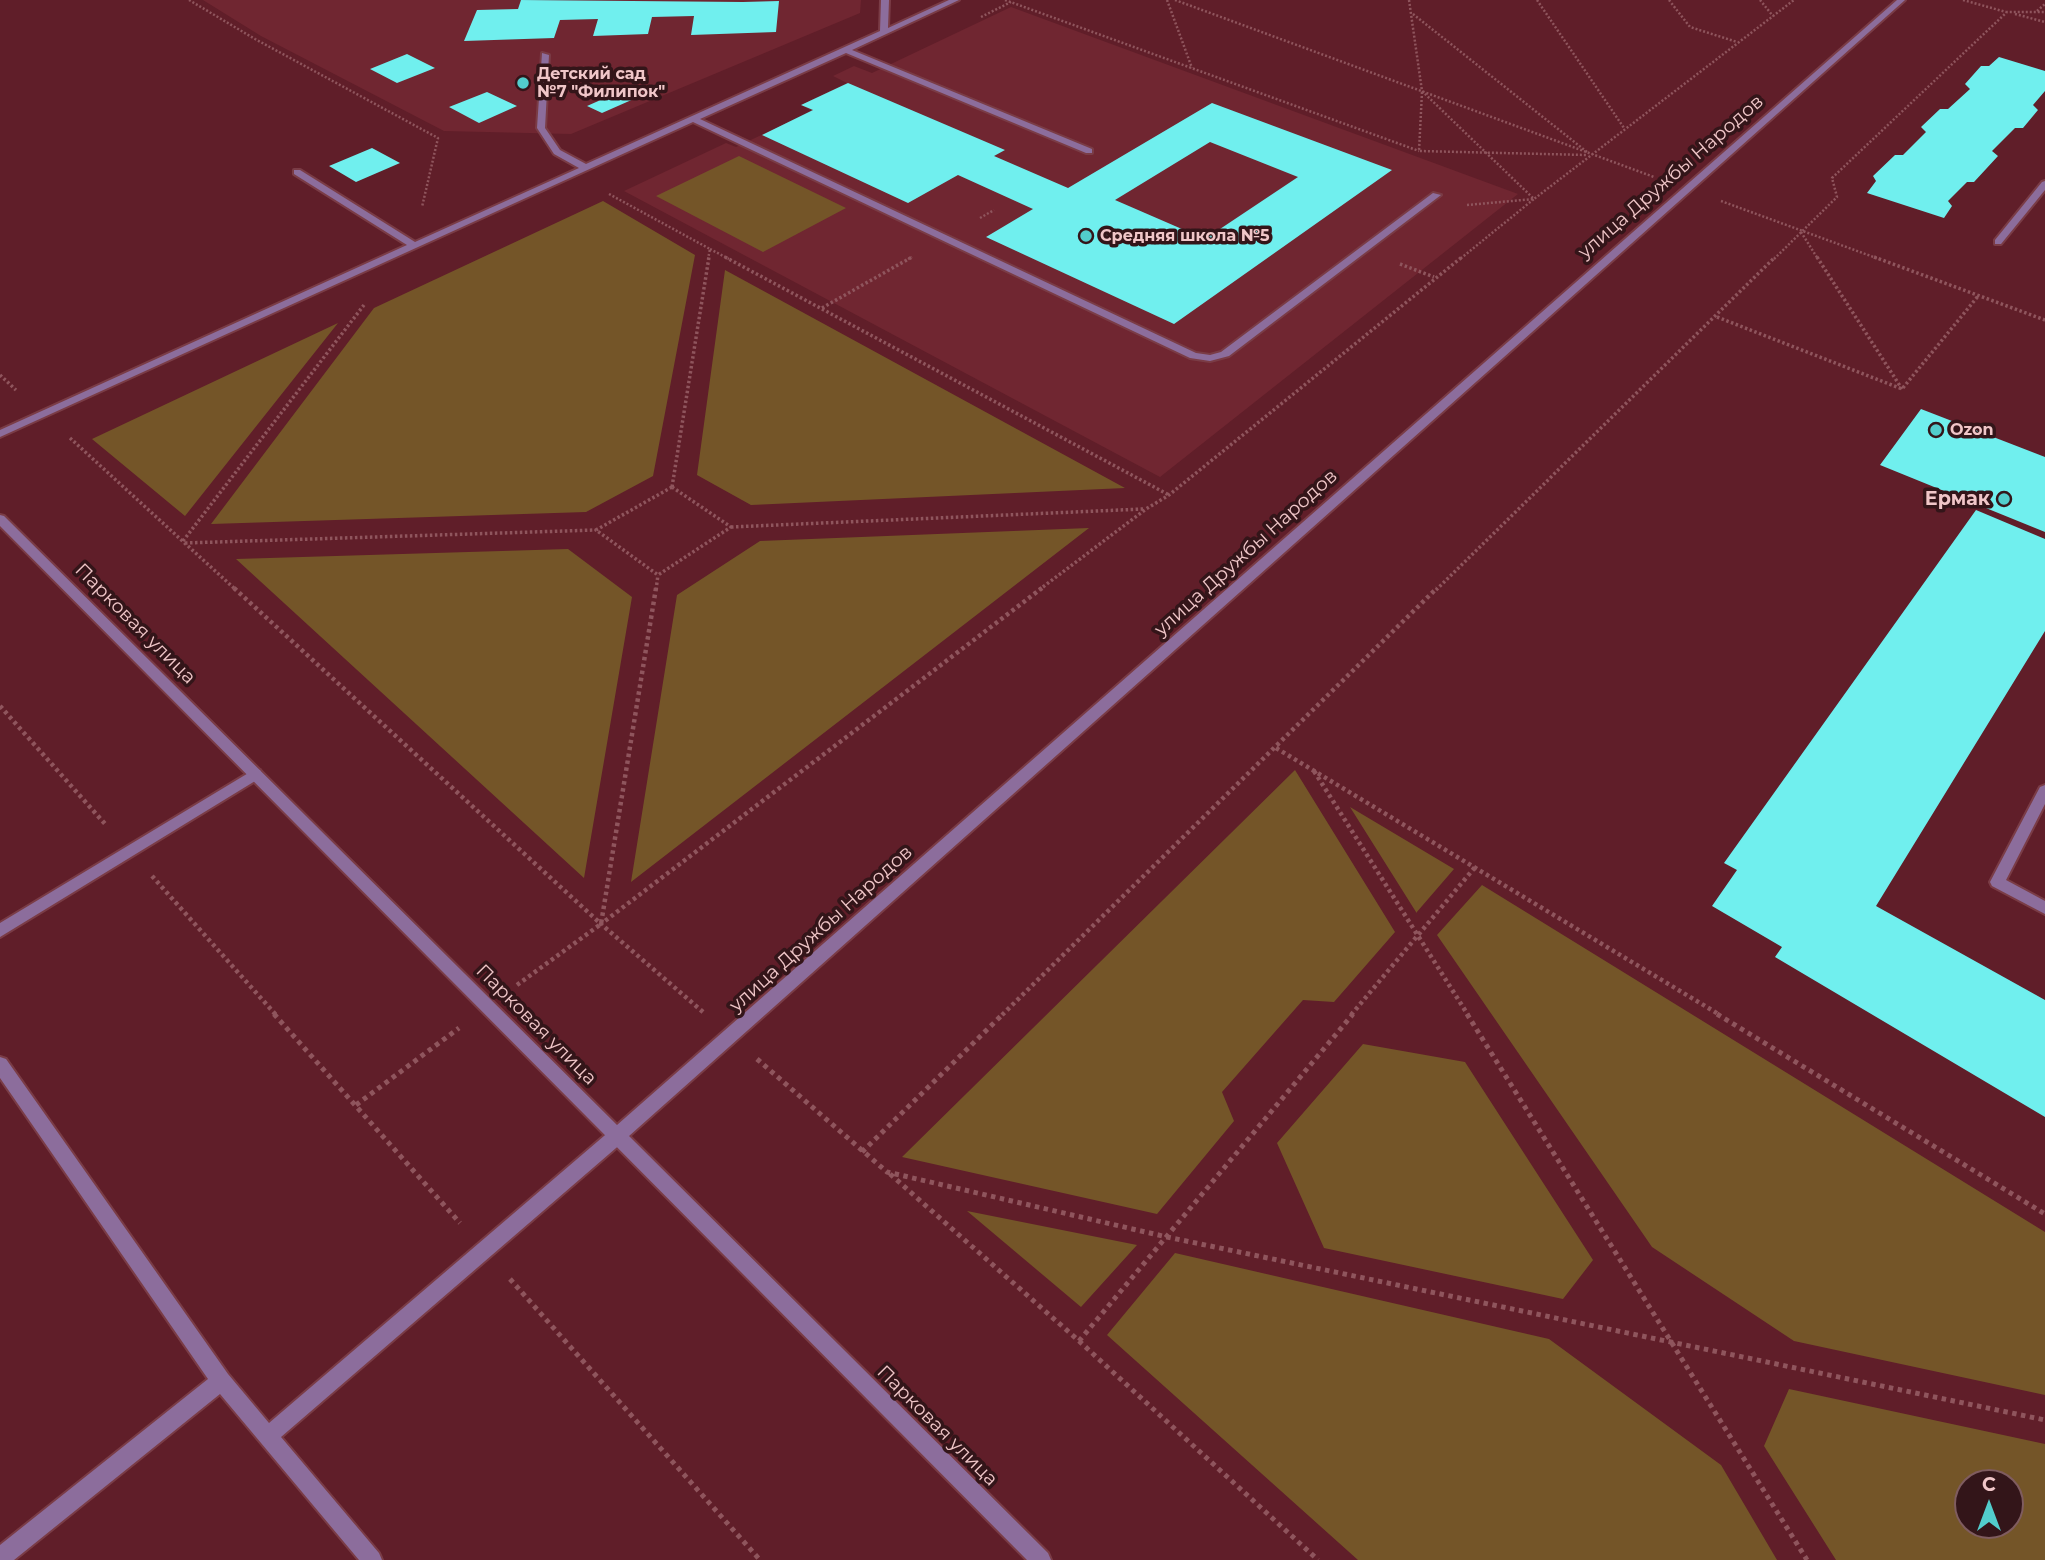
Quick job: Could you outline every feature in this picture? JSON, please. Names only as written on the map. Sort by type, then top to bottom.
[{"type":"street","points":[[884,33],[885,0]]},
{"type":"street","points":[[0,434],[955,0]]},
{"type":"street","name":"улица Дружбы Народов","points":[[268,1436],[617,1136],[1901,0]]},
{"type":"street","points":[[846,50],[1088,151]]},
{"type":"street","points":[[545,55],[541,128],[557,152],[584,167]]},
{"type":"street","points":[[693,119],[1194,356],[1210,358],[1225,354],[1436,195]]},
{"type":"street","points":[[297,172],[413,245]]},
{"type":"street","points":[[1998,242],[2045,184]]},
{"type":"street","points":[[2032,200],[2045,204]]},
{"type":"street","name":"Парковая улица","points":[[0,519],[1041,1560]]},
{"type":"street","points":[[0,931],[255,774]]},
{"type":"street","points":[[2045,791],[1997,882],[2045,908]]},
{"type":"street","points":[[0,1064],[221,1381],[372,1560]]},
{"type":"street","points":[[0,1558],[221,1381]]},
{"type":"path","points":[[189,0],[255,39],[438,138],[413,245]]},
{"type":"path","points":[[1005,0],[1419,151],[1590,155]]},
{"type":"path","points":[[1167,0],[1192,68]]},
{"type":"path","points":[[1175,0],[1590,155],[2045,320]]},
{"type":"path","points":[[1409,0],[1422,91],[1419,151]]},
{"type":"path","points":[[1537,0],[1624,128]]},
{"type":"path","points":[[1669,0],[1690,27],[1738,42]]},
{"type":"path","points":[[1760,0],[1773,16]]},
{"type":"path","points":[[601,924],[1146,509],[1168,495],[1534,199],[1794,0]]},
{"type":"path","points":[[1963,0],[2045,22]]},
{"type":"path","points":[[2036,12],[2045,4]]},
{"type":"path","points":[[862,1152],[1837,197],[1832,178],[2007,12],[2045,12]]},
{"type":"path","points":[[1412,14],[1590,155]]},
{"type":"path","points":[[1422,91],[1534,199]]},
{"type":"path","points":[[605,191],[1168,495]]},
{"type":"path","points":[[1418,209],[1534,199]]},
{"type":"path","points":[[1800,231],[1902,389]]},
{"type":"path","points":[[672,487],[710,249]]},
{"type":"path","points":[[1902,389],[1979,295]]},
{"type":"path","points":[[184,542],[367,302],[355,307]]},
{"type":"path","points":[[1717,317],[1902,389]]},
{"type":"path","points":[[0,375],[601,924],[1079,1341],[1318,1560]]},
{"type":"path","points":[[672,487],[732,527]]},
{"type":"path","points":[[184,542],[596,530],[672,487]]},
{"type":"path","points":[[601,924],[657,575],[732,527],[1146,509]]},
{"type":"path","points":[[596,530],[657,575]]},
{"type":"path","points":[[0,706],[760,1560]]},
{"type":"path","points":[[1276,748],[1476,866],[2045,1214]]},
{"type":"path","points":[[1314,771],[1416,938],[1675,1344],[1807,1560]]},
{"type":"path","points":[[1079,1341],[1476,866]]},
{"type":"path","points":[[887,1172],[1167,1237],[2045,1420]]},
{"type":"shaded area","name":"Детский сад №7 \"Филипок\"","points":[[203,0],[861,0],[860,13],[571,134],[444,131],[261,36]]},
{"type":"shaded area","name":"Средняя школа №5","points":[[1011,7],[1518,194],[1160,477],[624,191],[726,143],[736,147],[812,111],[801,105],[847,83],[833,76],[854,66],[872,73]]},
{"type":"shaded area","points":[[739,156],[846,208],[763,252],[656,196]]},
{"type":"shaded area","points":[[603,201],[695,255],[653,476],[586,512],[211,524],[374,308]]},
{"type":"shaded area","points":[[725,270],[1125,488],[751,505],[697,475]]},
{"type":"shaded area","points":[[338,323],[185,516],[92,439]]},
{"type":"shaded area","points":[[1089,528],[631,882],[677,595],[760,541]]},
{"type":"shaded area","points":[[568,549],[632,597],[584,878],[236,559]]},
{"type":"shaded area","points":[[1295,770],[1395,932],[1334,1002],[1303,1000],[1222,1092],[1234,1121],[1157,1214],[902,1157]]},
{"type":"shaded area","points":[[1350,807],[1454,869],[1416,913],[1416,912]]},
{"type":"shaded area","points":[[1482,885],[2045,1232],[2045,1395],[1794,1341],[1652,1247],[1437,935]]},
{"type":"shaded area","points":[[1363,1044],[1465,1062],[1593,1260],[1563,1299],[1324,1248],[1277,1143]]},
{"type":"shaded area","points":[[967,1211],[1137,1245],[1081,1307]]},
{"type":"shaded area","points":[[1175,1253],[1549,1339],[1721,1465],[1777,1560],[1358,1560],[1107,1335]]},
{"type":"shaded area","points":[[1789,1389],[2045,1444],[2045,1560],[1836,1560],[1764,1446]]},
{"type":"building","points":[[521,0],[779,1],[776,32],[691,35],[694,16],[652,17],[648,34],[593,36],[598,19],[560,20],[554,38],[464,41],[477,10],[518,9]]},
{"type":"building","points":[[407,54],[435,68],[397,83],[370,69]]},
{"type":"building","points":[[1999,57],[2045,71],[2045,91],[2033,105],[2038,110],[2023,128],[2015,128],[1992,151],[1998,156],[1974,182],[1967,182],[1948,201],[1952,206],[1944,218],[1867,193],[1876,181],[1873,176],[1895,155],[1903,155],[1926,132],[1921,127],[1940,109],[1948,109],[1970,89],[1965,84],[1981,66],[1989,66]]},
{"type":"building","points":[[848,83],[1005,150],[994,156],[1068,188],[1212,103],[1392,170],[1174,324],[986,237],[1033,209],[958,175],[908,203],[762,135],[813,110],[801,105]],"holes":[[[1210,142],[1298,177],[1205,239],[1115,200]]]},
{"type":"building","points":[[621,91],[636,98],[602,113],[587,106]]},
{"type":"building","points":[[487,92],[517,106],[479,123],[449,107]]},
{"type":"building","points":[[372,148],[400,163],[356,182],[329,166]]},
{"type":"building","name":"Ермак","points":[[1921,409],[2045,457],[2045,532],[1880,465]]},
{"type":"building","points":[[1976,510],[2045,539],[2045,631],[1876,906],[2045,1000],[2045,1117],[1775,957],[1782,947],[1712,906],[1737,870],[1724,863]]},
{"type":"place","name":"Детский сад №7 \"Филипок\"","points":[[523,83]]},
{"type":"place","name":"Средняя школа №5","points":[[1086,236]]},
{"type":"place","name":"Ozon","points":[[1936,430]]},
{"type":"place","name":"Ермак","points":[[2004,499]]}]
